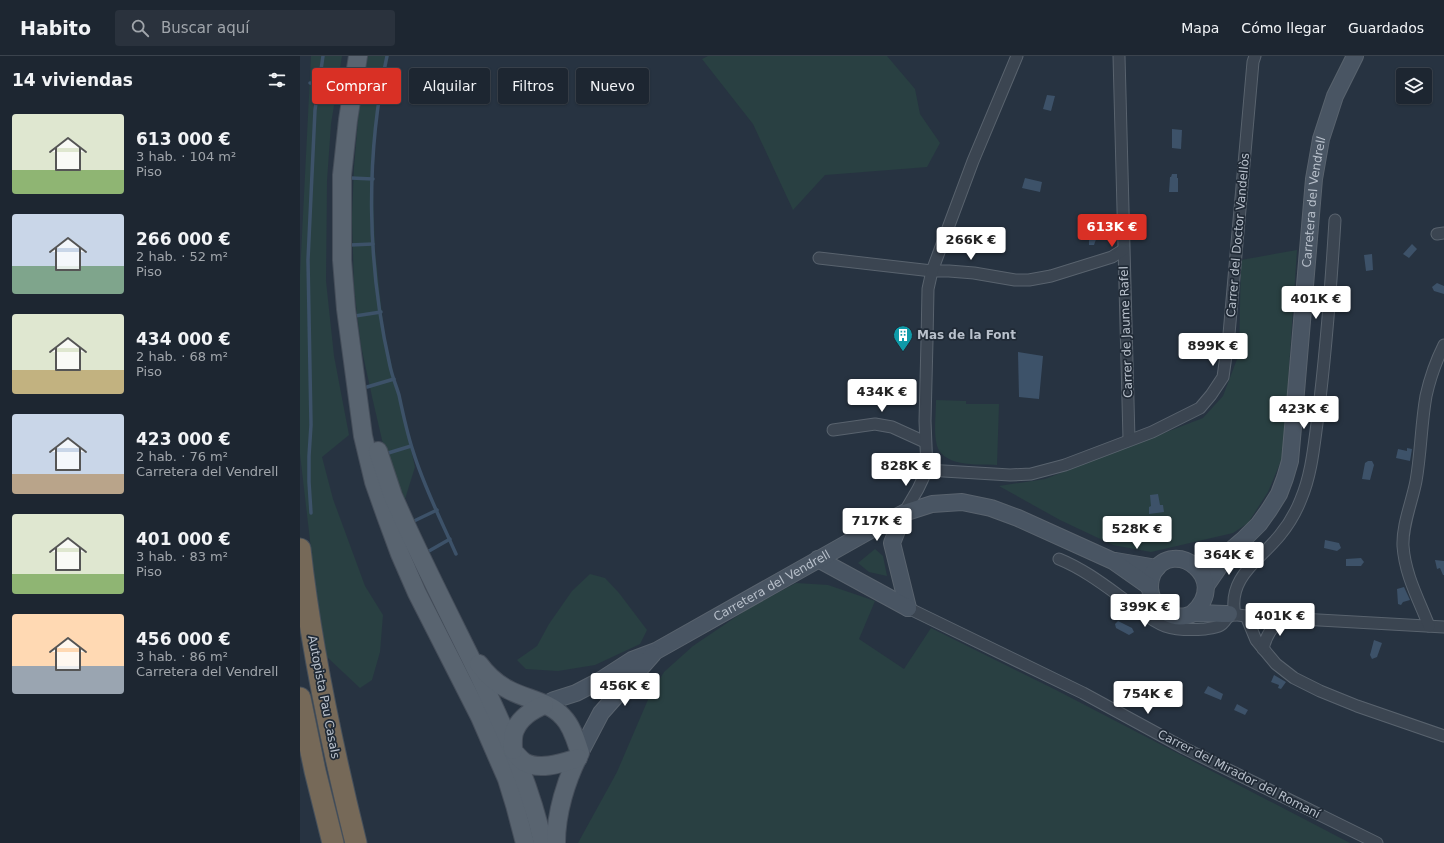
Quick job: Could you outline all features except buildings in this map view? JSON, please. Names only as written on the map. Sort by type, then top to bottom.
[{"type":"highway","name":"Autopista Pau Casals","points":[[300,549],[317,668],[336,764],[356,843]]},
{"type":"highway","name":"Autopista Pau Casals","points":[[300,698],[315,771],[333,843]]},
{"type":"main road","points":[[358,56],[348,120],[342,175],[342,260],[363,436],[374,482],[400,554],[417,593],[480,717],[507,779],[525,843]]},
{"type":"main road","points":[[354,364],[380,459],[393,496],[500,718],[529,789],[537,814],[543,843]]},
{"type":"main road","points":[[439,635],[456,652],[473,681],[503,744],[524,762],[539,766],[558,764],[579,755]]},
{"type":"main road","points":[[463,642],[488,675],[508,690],[557,711],[564,718],[574,736],[579,755],[563,798],[556,831],[556,843]]},
{"type":"main road","points":[[531,843],[530,825],[511,763],[515,730],[525,716],[534,709],[544,705]]},
{"type":"street","points":[[908,608],[892,543],[904,513],[927,470],[925,442],[928,289],[932,271],[973,161],[1017,56]]},
{"type":"street","name":"Carrer de Jaume Rafel","points":[[1119,56],[1129,439]]},
{"type":"street","name":"Carrer del Doctor Vandellòs","points":[[927,470],[1010,475],[1031,474],[1064,465],[1129,439],[1152,432],[1200,408],[1212,395],[1223,377],[1229,334],[1253,62],[1255,56]]},
{"type":"street","name":"Carretera del Vendrell","points":[[1205,590],[1230,551],[1254,530],[1269,510],[1279,494],[1290,461],[1314,179],[1321,139],[1335,96],[1355,56]]},
{"type":"street","points":[[1059,559],[1074,565],[1092,576],[1151,619],[1165,626],[1200,629],[1219,627],[1226,622],[1232,614],[1234,593],[1242,575],[1280,536],[1295,513],[1304,492],[1310,470],[1321,388],[1334,220]]},
{"type":"street","points":[[819,258],[932,271],[968,273],[1015,280],[1029,280],[1051,276],[1112,257],[1123,250]]},
{"type":"street","points":[[1429,626],[1408,576],[1404,560],[1403,544],[1406,522],[1418,468],[1426,396],[1433,370],[1444,345]]},
{"type":"street","points":[[833,430],[875,424],[892,427],[925,442]]},
{"type":"street","name":"Carretera del Vendrell","points":[[544,705],[576,693],[601,680],[632,660],[656,651],[876,526],[904,513],[932,504],[962,502],[991,508],[1018,518],[1113,561],[1150,587]]},
{"type":"street","name":"Carretera del Vendrell","points":[[1195,566],[1230,551]]},
{"type":"street","points":[[818,559],[908,608]]},
{"type":"street","points":[[1184,560],[1195,566],[1204,578],[1205,590],[1202,606],[1193,613],[1185,616],[1169,614],[1155,604],[1151,596],[1150,587],[1153,573],[1164,562],[1184,560]]},
{"type":"street","name":"Carretera del Vendrell","points":[[1113,561],[1158,568]]},
{"type":"street","points":[[1205,590],[1216,605],[1232,614]]},
{"type":"street","name":"Carrer del Mirador del Romaní","points":[[908,608],[1082,693],[1184,748],[1377,843]]},
{"type":"street","points":[[1193,613],[1444,627]]},
{"type":"street","points":[[1246,616],[1256,640],[1276,664],[1294,678],[1320,691],[1444,736]]},
{"type":"street","points":[[1263,649],[1268,633],[1281,618]]},
{"type":"street","name":"Carretera del Vendrell","points":[[579,755],[601,713],[656,651]]},
{"type":"green space","points":[[311,56],[342,56],[340,68],[312,68],[312,104],[334,104],[331,124],[327,181],[326,281],[334,356],[349,435],[322,457],[333,499],[365,586],[383,615],[380,652],[372,680],[360,688],[327,657],[316,592],[300,454],[300,275]]},
{"type":"green space","points":[[368,56],[389,56],[387,68],[366,68]]},
{"type":"green space","points":[[708,56],[887,56],[915,89],[920,114],[940,143],[927,167],[825,175],[793,210],[753,124],[702,59]]},
{"type":"green space","points":[[360,104],[380,104],[376,124],[373,189],[375,250],[384,332],[415,467],[405,499],[386,457],[361,346],[354,288],[352,218],[354,167]]},
{"type":"green space","points":[[1297,250],[1283,456],[1268,492],[1248,523],[1233,533],[1151,552],[1113,545],[1060,520],[999,486],[1045,479],[1203,418],[1223,396],[1239,354],[1241,260]]},
{"type":"green space","points":[[936,400],[966,401],[966,404],[999,404],[997,465],[960,463],[944,456],[939,450],[936,441]]},
{"type":"green space","points":[[875,549],[883,556],[887,576],[869,572],[858,563]]},
{"type":"green space","points":[[590,574],[605,578],[619,593],[647,630],[640,644],[595,665],[558,671],[526,669],[517,660],[537,646],[549,624],[572,591]]},
{"type":"green space","points":[[796,583],[828,585],[875,601],[859,639],[904,669],[931,628],[1056,690],[1350,843],[578,843],[617,772],[650,695],[664,672],[693,646],[749,608]]},
{"type":"water","points":[[1047,95],[1055,96],[1051,111],[1043,109]]},
{"type":"water","points":[[1172,129],[1182,130],[1181,149],[1172,148]]},
{"type":"water","points":[[1172,174],[1177,174],[1178,192],[1169,192],[1170,177]]},
{"type":"water","points":[[1025,178],[1042,182],[1040,192],[1022,188]]},
{"type":"water","points":[[1089,228],[1096,228],[1099,231],[1094,245],[1089,245]]},
{"type":"water","points":[[1412,244],[1417,249],[1409,258],[1403,254]]},
{"type":"water","points":[[1372,254],[1373,270],[1366,271],[1364,255]]},
{"type":"water","points":[[1437,283],[1444,286],[1444,294],[1434,291],[1432,287]]},
{"type":"water","points":[[1018,352],[1043,356],[1039,399],[1019,397]]},
{"type":"water","points":[[1407,448],[1412,449],[1410,461],[1396,458],[1398,449],[1407,451]]},
{"type":"water","points":[[1372,461],[1374,465],[1370,480],[1362,479],[1365,463]]},
{"type":"water","points":[[1158,494],[1160,505],[1163,505],[1164,512],[1149,514],[1149,507],[1151,506],[1150,495]]},
{"type":"water","points":[[1325,540],[1339,543],[1341,548],[1337,551],[1324,548]]},
{"type":"water","points":[[1361,558],[1364,562],[1361,566],[1346,566],[1346,559]]},
{"type":"water","points":[[1435,560],[1444,561],[1444,575],[1440,568],[1437,569]]},
{"type":"water","points":[[1404,587],[1410,600],[1403,602],[1401,605],[1398,604],[1397,589]]},
{"type":"water","points":[[1118,621],[1132,628],[1134,632],[1129,635],[1116,628],[1115,624]]},
{"type":"water","points":[[1374,640],[1382,643],[1377,657],[1372,659],[1370,655]]},
{"type":"water","points":[[1274,675],[1286,682],[1281,689],[1278,688],[1279,685],[1271,682]]},
{"type":"water","points":[[1208,686],[1223,694],[1221,700],[1204,693]]},
{"type":"water","points":[[1237,704],[1248,710],[1245,715],[1234,710]]},
{"type":"waterway","points":[[311,513],[309,482],[311,425],[308,260],[315,110],[323,56]]},
{"type":"waterway","points":[[387,56],[380,94],[372,172],[373,250],[382,328],[390,366],[417,464],[456,554]]},
{"type":"waterway","points":[[351,178],[373,179]]},
{"type":"waterway","points":[[350,245],[373,244]]},
{"type":"waterway","points":[[355,316],[381,312]]},
{"type":"waterway","points":[[367,387],[394,379]]},
{"type":"waterway","points":[[385,454],[411,446]]},
{"type":"waterway","points":[[414,521],[437,510]]},
{"type":"waterway","points":[[429,551],[450,539]]},
{"type":"place","name":"Mas de la Font","points":[[903,352]]}]
